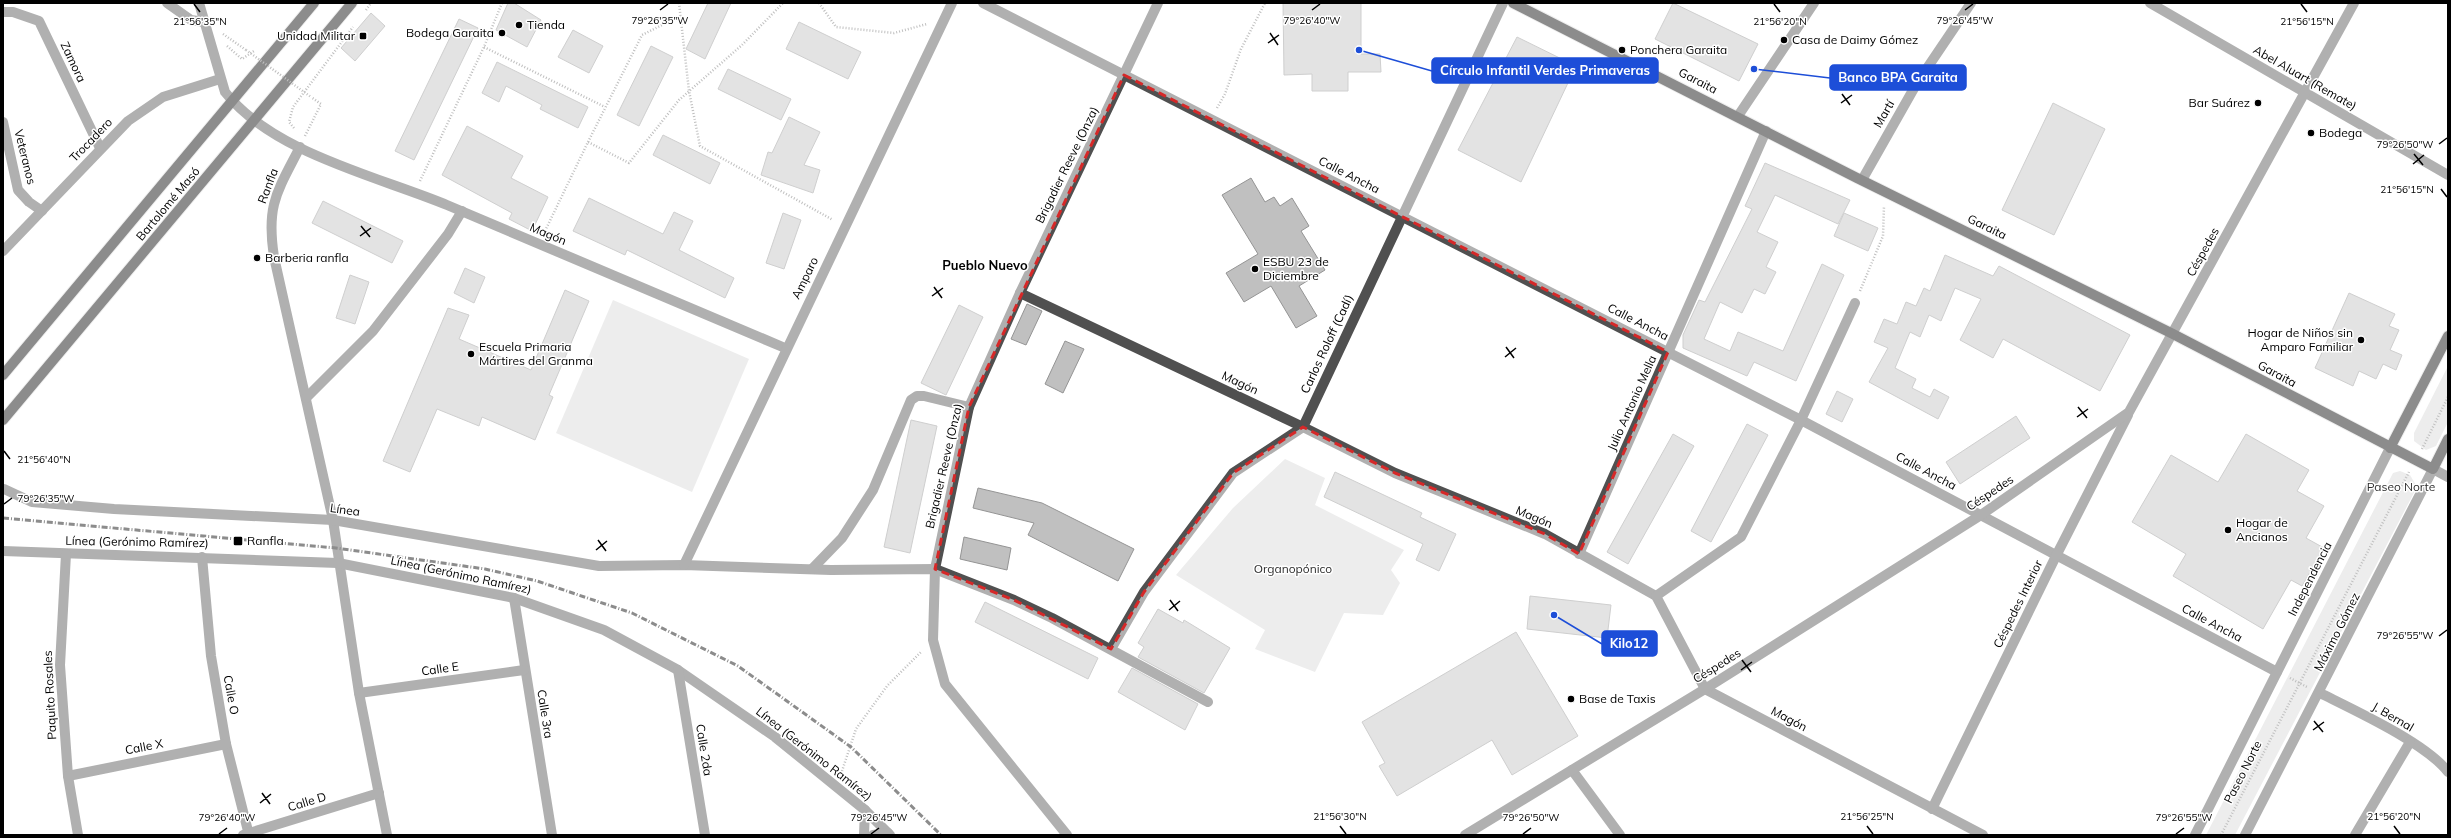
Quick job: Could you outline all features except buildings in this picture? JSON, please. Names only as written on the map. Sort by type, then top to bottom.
[{"type":"main road","name":"Bartolomé Masó","points":[[3,375],[233,102],[314,3]]},
{"type":"main road","name":"Bartolomé Masó","points":[[3,420],[255,121],[352,3]]},
{"type":"main road","name":"Garaita","points":[[1514,3],[1862,180],[2173,334],[2432,469]]},
{"type":"main road","name":"Independencia","points":[[2390,448],[2448,336]]},
{"type":"main road","name":"Máximo Gómez","points":[[2432,469],[2448,439]]},
{"type":"street","points":[[167,3],[191,20],[204,22]]},
{"type":"street","points":[[199,3],[225,92],[233,102],[255,121],[273,134],[300,147]]},
{"type":"street","name":"Amparo","points":[[684,565],[785,348],[952,3]]},
{"type":"street","name":"Calle Ancha","points":[[983,3],[1801,420],[2277,672]]},
{"type":"street","name":"Brigadier Reeve (Onza)","points":[[1067,835],[945,684],[933,640],[935,569],[969,407],[1020,293],[1158,3]]},
{"type":"street","name":"Carlos Roloff (Cadí)","points":[[1303,427],[1401,215],[1503,3]]},
{"type":"street","points":[[1738,116],[1814,3]]},
{"type":"street","name":"Martí","points":[[1862,180],[1917,83],[1971,3]]},
{"type":"street","name":"Abel Aluart (Remate)","points":[[2150,3],[2448,175]]},
{"type":"street","name":"Céspedes","points":[[1465,835],[1706,689],[1981,515],[2129,412],[2354,3]]},
{"type":"street","name":"Zamora","points":[[3,12],[14,12],[39,21],[100,148]]},
{"type":"street","name":"Trocadero","points":[[3,251],[100,148],[128,121],[163,97],[220,79]]},
{"type":"street","name":"Veteranos","points":[[3,122],[18,190],[29,202],[42,211]]},
{"type":"street","name":"Julio Antonio Mella","points":[[1579,554],[1766,131]]},
{"type":"street","name":"Magón","points":[[300,147],[462,211],[785,348]]},
{"type":"street","name":"Ranfla","points":[[300,147],[272,206],[270,230],[274,257],[333,520],[338,563],[359,693],[388,835]]},
{"type":"street","points":[[306,398],[373,331],[448,234],[462,211]]},
{"type":"street","name":"Magón","points":[[1020,293],[1303,427],[1395,473],[1545,534],[1656,596]]},
{"type":"street","points":[[1706,689],[1656,596],[1741,537],[1801,420],[1855,303]]},
{"type":"street","points":[[812,569],[842,538],[873,490],[911,400],[917,396],[924,396],[969,407]]},
{"type":"street","name":"Céspedes Interior","points":[[1932,809],[2056,556],[2129,412]]},
{"type":"street","points":[[1111,649],[1144,592],[1233,473],[1303,427]]},
{"type":"street","name":"Independencia","points":[[2195,835],[2390,448]]},
{"type":"street","name":"Garaita","points":[[2432,469],[2448,477]]},
{"type":"street","name":"Máximo Gómez","points":[[2245,835],[2320,693],[2432,469]]},
{"type":"street","name":"Línea","points":[[4,489],[32,502],[114,509],[333,520],[600,566],[684,565],[812,569],[935,569]]},
{"type":"street","name":"Línea (Gerónimo Ramírez)","points":[[3,551],[338,563],[514,598],[604,630],[678,670],[775,737],[865,810],[889,834]]},
{"type":"street","name":"Paquito Rosales","points":[[66,554],[60,665],[68,776],[78,835]]},
{"type":"street","name":"Calle O","points":[[202,557],[211,656],[226,744],[247,834]]},
{"type":"street","points":[[935,569],[1014,600],[1111,649],[1208,702]]},
{"type":"street","name":"Calle 3ra","points":[[514,598],[524,670],[552,835]]},
{"type":"street","name":"Calle E","points":[[359,693],[524,670]]},
{"type":"street","name":"Calle 2da","points":[[678,670],[705,835]]},
{"type":"street","name":"Magón","points":[[1706,689],[1982,835]]},
{"type":"street","name":"J. Bernal","points":[[2320,693],[2369,718],[2410,742],[2443,766],[2448,772]]},
{"type":"street","points":[[2355,835],[2410,742]]},
{"type":"street","name":"Calle X","points":[[68,776],[226,744]]},
{"type":"street","points":[[1572,770],[1620,835]]},
{"type":"street","name":"Calle D","points":[[247,834],[379,793]]},
{"type":"street","points":[[864,835],[865,810]]},
{"type":"street","points":[[873,835],[889,834]]},
{"type":"path","points":[[362,15],[371,3]]},
{"type":"path","points":[[415,192],[484,47],[502,3]]},
{"type":"path","points":[[679,3],[689,91],[700,146],[844,226]]},
{"type":"path","points":[[588,142],[628,163],[679,100],[742,45],[783,3]]},
{"type":"path","points":[[819,3],[836,27],[894,33],[943,20]]},
{"type":"path","points":[[1212,119],[1225,94],[1241,48],[1265,3]]},
{"type":"path","points":[[539,244],[642,35],[680,16]]},
{"type":"path","points":[[295,130],[290,122],[293,107],[357,22]]},
{"type":"path","points":[[217,33],[221,39]]},
{"type":"path","points":[[222,33],[321,104],[300,147]]},
{"type":"path","points":[[224,43],[242,59],[259,47]]},
{"type":"path","points":[[484,47],[605,108]]},
{"type":"path","points":[[300,133],[305,136]]},
{"type":"path","points":[[1855,303],[1882,236],[1885,191]]},
{"type":"path","name":"Paseo Norte","points":[[2221,835],[2298,683],[2416,461],[2448,397]]},
{"type":"path","points":[[836,787],[856,729],[888,686],[933,640]]},
{"type":"path","points":[[2277,672],[2320,693]]},
{"type":"highlighted area","points":[[1124,75],[1668,352],[1579,554],[1545,534],[1395,473],[1303,427],[1233,473],[1144,592],[1111,649],[1014,600],[935,569],[969,407]]},
{"type":"green space","points":[[613,300],[749,359],[692,492],[556,433]]},
{"type":"green space","name":"Paseo Norte","points":[[2448,366],[2448,422],[2436,446],[2426,450],[2414,441],[2414,433]]},
{"type":"green space","name":"Organopónico","points":[[1285,459],[1325,478],[1315,505],[1404,550],[1391,570],[1400,583],[1383,615],[1344,613],[1315,672],[1255,649],[1265,630],[1176,575],[1233,508]]},
{"type":"green space","name":"Paseo Norte","points":[[2400,471],[2410,475],[2417,487],[2235,835],[2206,835],[2393,473]]},
{"type":"railway","points":[[3,518],[336,548],[485,569],[537,581],[632,613],[738,666],[851,747],[941,835]]},
{"type":"place","name":"Tienda","points":[[519,25]]},
{"type":"place","name":"Bodega Garaita","points":[[502,33]]},
{"type":"place","name":"Unidad Militar","points":[[363,36]]},
{"type":"place","name":"Casa de Daimy Gómez","points":[[1784,40]]},
{"type":"place","name":"Círculo Infantil Verdes Primaveras","points":[[1359,50]]},
{"type":"place","name":"Ponchera Garaita","points":[[1622,50]]},
{"type":"place","name":"Banco BPA Garaita","points":[[1754,69]]},
{"type":"place","name":"Bar Suárez","points":[[2258,103]]},
{"type":"place","name":"Bodega","points":[[2311,133]]},
{"type":"place","name":"Barberia ranfla","points":[[257,258]]},
{"type":"place","name":"ESBU 23 de Diciembre","points":[[1255,269]]},
{"type":"place","name":"Hogar de Niños sin Amparo Familiar","points":[[2361,340]]},
{"type":"place","name":"Escuela Primaria Mártires del Granma","points":[[471,354]]},
{"type":"place","name":"Hogar de Ancianos","points":[[2228,530]]},
{"type":"place","name":"Ranfla","points":[[238,541]]},
{"type":"place","name":"Kilo12","points":[[1554,615]]},
{"type":"place","name":"Base de Taxis","points":[[1571,699]]},
{"type":"district","name":"Pueblo Nuevo","points":[[985,265]]}]
